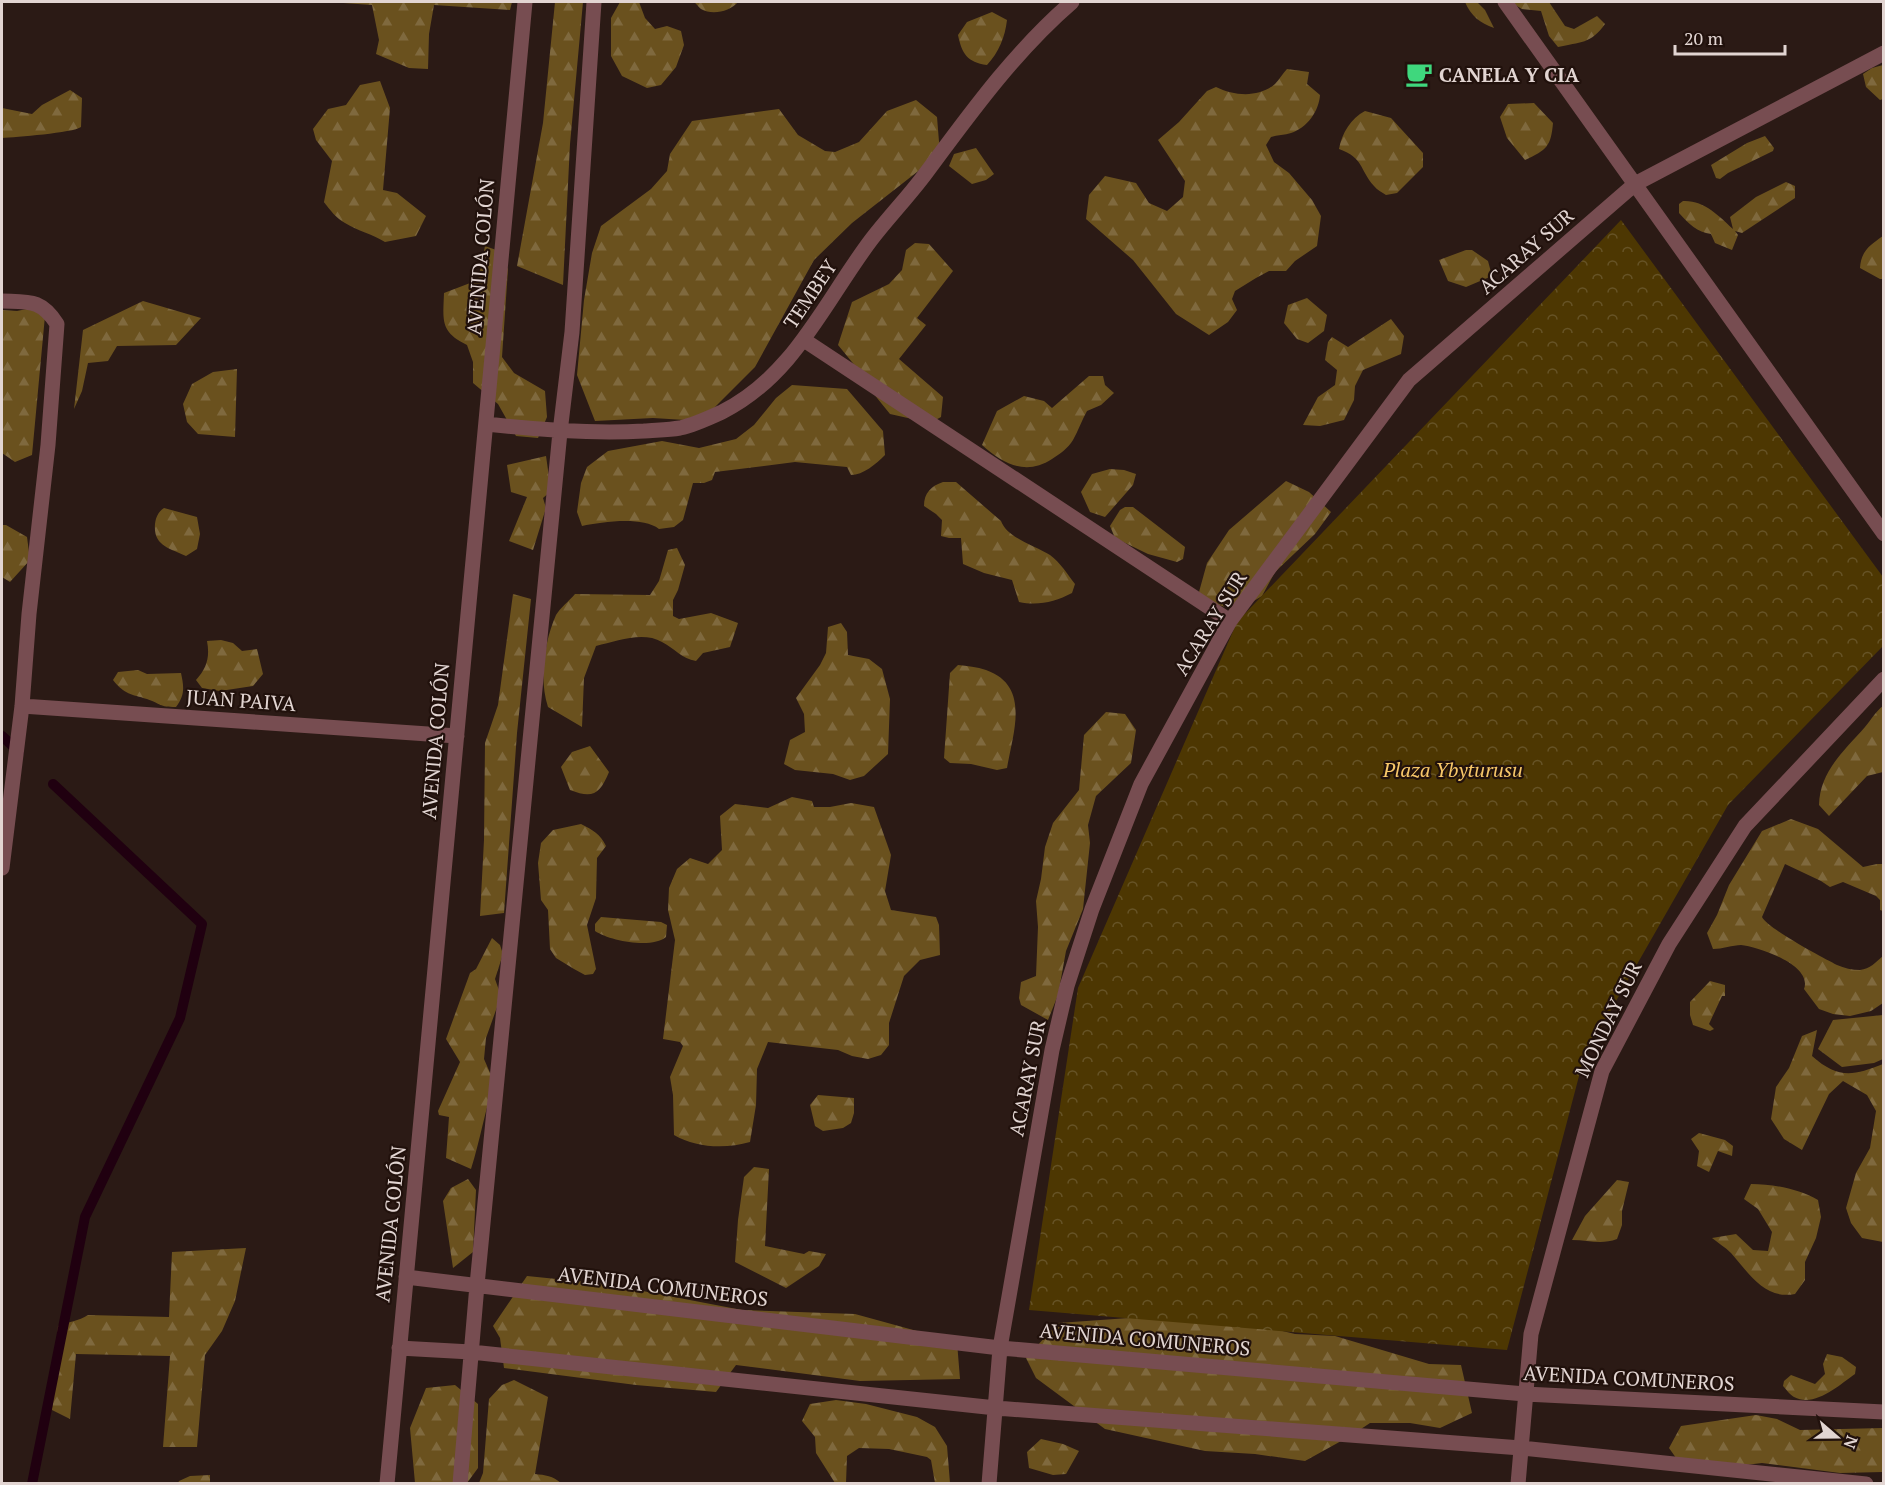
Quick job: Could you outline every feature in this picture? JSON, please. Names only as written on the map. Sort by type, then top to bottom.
[{"type":"street","name":"AVENIDA COLÓN","points":[[387,1484],[525,2]]},
{"type":"street","points":[[460,1484],[477,1285],[560,432],[572,332],[594,2]]},
{"type":"street","name":"TEMBEY","points":[[486,424],[560,432],[622,432],[680,428],[709,418],[740,403],[762,387],[804,340],[871,241],[975,107],[1039,32],[1072,2]]},
{"type":"street","points":[[1505,2],[1884,534]]},
{"type":"street","name":"ACARAY SUR","points":[[989,1484],[1000,1348],[1052,1050],[1071,975],[1092,909],[1141,784],[1230,621],[1409,381],[1635,184],[1884,53]]},
{"type":"street","points":[[2,301],[30,302],[48,310],[57,324],[48,445],[2,868]]},
{"type":"street","points":[[804,340],[1230,621]]},
{"type":"street","name":"MONDAY SUR","points":[[1518,1484],[1532,1334],[1602,1071],[1669,944],[1745,826],[1884,679]]},
{"type":"street","name":"JUAN PAIVA","points":[[21,706],[457,736]]},
{"type":"street","name":"AVENIDA COMUNEROS","points":[[406,1277],[1000,1348],[1525,1394],[1884,1412]]},
{"type":"street","points":[[399,1348],[471,1352],[996,1408],[1521,1448],[1866,1484]]},
{"type":"green space","points":[[329,2],[512,2],[510,10],[434,5],[429,34],[428,69],[409,68],[376,54],[379,40],[372,5]]},
{"type":"green space","points":[[555,2],[583,2],[570,144],[563,285],[517,266],[543,123]]},
{"type":"green space","points":[[620,2],[639,2],[645,18],[655,29],[667,26],[681,31],[684,45],[676,67],[661,85],[647,88],[622,76],[611,56],[611,18]]},
{"type":"green space","points":[[694,2],[738,2],[726,10],[711,12],[701,9]]},
{"type":"green space","points":[[1465,2],[1477,2],[1485,10],[1494,28],[1476,18]]},
{"type":"green space","points":[[1510,2],[1549,2],[1565,26],[1574,29],[1597,16],[1605,24],[1590,39],[1558,47],[1549,36],[1541,11],[1522,9]]},
{"type":"green space","points":[[992,12],[1007,20],[1001,44],[987,65],[975,62],[966,56],[958,35],[967,22]]},
{"type":"green space","points":[[1883,65],[1883,99],[1880,100],[1866,87],[1863,74]]},
{"type":"green space","points":[[1287,69],[1309,72],[1307,84],[1320,95],[1319,101],[1307,123],[1297,131],[1271,137],[1266,145],[1274,162],[1289,173],[1312,200],[1321,216],[1317,246],[1295,261],[1286,271],[1269,271],[1235,291],[1232,299],[1237,310],[1228,322],[1209,335],[1176,314],[1133,260],[1086,219],[1089,195],[1105,176],[1136,183],[1149,203],[1167,211],[1183,197],[1185,181],[1158,140],[1179,122],[1207,91],[1216,87],[1238,94],[1262,92],[1275,84]]},
{"type":"green space","points":[[380,81],[390,108],[383,190],[397,193],[426,216],[416,236],[385,242],[342,221],[324,202],[332,161],[316,140],[313,129],[328,109],[346,105],[360,85]]},
{"type":"green space","points":[[70,90],[82,98],[81,127],[56,133],[2,138],[2,108],[32,114],[42,105]]},
{"type":"green space","points":[[916,100],[937,117],[940,154],[852,223],[814,260],[755,367],[712,410],[685,420],[653,418],[595,421],[577,375],[584,300],[592,253],[601,226],[651,189],[667,171],[670,154],[692,121],[779,109],[798,135],[825,151],[835,152],[859,142],[887,111]]},
{"type":"green space","points":[[1534,103],[1553,123],[1552,131],[1549,142],[1543,150],[1525,160],[1507,138],[1500,117],[1508,104]]},
{"type":"green space","points":[[1365,111],[1391,118],[1423,153],[1423,167],[1397,193],[1386,195],[1378,190],[1357,160],[1339,149],[1348,127]]},
{"type":"green space","points":[[1765,136],[1774,148],[1773,151],[1720,179],[1716,178],[1711,165],[1747,143]]},
{"type":"green space","points":[[976,148],[994,174],[986,180],[972,184],[949,166],[954,154]]},
{"type":"green space","points":[[1786,182],[1795,186],[1795,198],[1742,233],[1735,231],[1738,235],[1732,250],[1715,243],[1711,234],[1694,227],[1679,213],[1679,204],[1683,201],[1698,203],[1711,210],[1733,229],[1730,217],[1756,197]]},
{"type":"green space","name":"Plaza Ybyturusu","points":[[1621,220],[1883,577],[1883,646],[1728,805],[1584,1057],[1507,1350],[1029,1310],[1078,988],[1237,622]]},
{"type":"green space","points":[[1883,236],[1883,279],[1880,279],[1860,268],[1862,257],[1867,249]]},
{"type":"green space","points":[[915,243],[929,244],[953,271],[917,318],[926,325],[899,359],[943,397],[941,417],[930,423],[890,414],[838,345],[852,302],[889,284],[902,270],[906,250]]},
{"type":"green space","points":[[485,246],[499,251],[508,269],[502,357],[514,373],[545,391],[547,417],[538,438],[516,436],[498,404],[473,383],[473,362],[467,345],[452,335],[445,325],[444,293],[478,280]]},
{"type":"green space","points":[[1472,250],[1488,261],[1492,276],[1466,287],[1448,281],[1439,260]]},
{"type":"green space","points":[[1307,298],[1327,315],[1324,331],[1308,343],[1297,339],[1284,323],[1288,305]]},
{"type":"green space","points":[[143,301],[201,318],[176,345],[117,346],[108,361],[88,363],[82,391],[74,409],[83,330]]},
{"type":"green space","points":[[46,305],[32,455],[15,462],[2,453],[2,310],[17,311]]},
{"type":"green space","points":[[1391,319],[1404,336],[1401,354],[1363,370],[1355,386],[1354,400],[1344,420],[1320,426],[1303,425],[1318,397],[1335,385],[1337,370],[1325,360],[1328,342],[1332,337],[1348,347]]},
{"type":"green space","points":[[237,369],[235,437],[198,434],[187,422],[183,404],[192,384],[213,372]]},
{"type":"green space","points":[[1089,376],[1103,376],[1105,385],[1114,393],[1101,405],[1087,411],[1071,443],[1055,457],[1033,467],[1015,466],[998,458],[982,445],[997,411],[1024,396],[1044,401],[1052,408]]},
{"type":"green space","points":[[792,385],[847,389],[883,431],[885,455],[865,471],[856,475],[851,475],[847,467],[795,462],[715,472],[712,480],[693,483],[683,520],[674,527],[659,529],[643,522],[632,521],[582,526],[577,512],[581,483],[587,467],[608,451],[662,441],[699,448],[736,439],[754,425],[776,398]]},
{"type":"green space","points":[[546,456],[551,491],[543,498],[546,508],[533,550],[509,541],[527,497],[511,492],[507,465]]},
{"type":"green space","points":[[1110,469],[1136,474],[1133,485],[1105,517],[1090,512],[1081,492],[1092,474]]},
{"type":"green space","points":[[1286,481],[1309,492],[1331,512],[1315,534],[1275,572],[1262,596],[1237,611],[1213,603],[1199,592],[1207,563],[1229,530]]},
{"type":"green space","points":[[943,482],[956,482],[1001,521],[1009,532],[1054,558],[1075,584],[1072,593],[1046,602],[1033,604],[1019,602],[1012,580],[984,573],[963,564],[961,538],[941,536],[942,520],[924,506],[925,497],[929,491]]},
{"type":"green space","points":[[1133,507],[1185,547],[1183,559],[1177,562],[1148,554],[1115,538],[1110,526],[1120,510]]},
{"type":"green space","points":[[164,508],[197,517],[200,534],[197,549],[186,556],[164,545],[157,537],[156,519]]},
{"type":"green space","points":[[2,525],[27,537],[30,560],[10,582],[2,577]]},
{"type":"green space","points":[[677,548],[685,565],[673,600],[673,616],[679,619],[711,613],[738,623],[730,647],[703,653],[696,661],[682,656],[662,642],[647,637],[630,638],[596,646],[584,678],[582,727],[548,707],[544,685],[544,661],[548,637],[560,610],[575,594],[650,595],[659,581],[668,550]]},
{"type":"green space","points":[[513,594],[531,599],[517,733],[504,913],[480,916],[484,840],[485,743],[498,705]]},
{"type":"green space","points":[[841,623],[847,632],[848,655],[869,659],[882,669],[890,699],[888,754],[864,776],[850,780],[833,774],[795,770],[784,764],[790,740],[805,732],[804,714],[796,698],[826,653],[828,627]]},
{"type":"green space","points":[[221,640],[233,643],[242,651],[257,649],[263,674],[253,686],[220,691],[202,688],[196,680],[207,662],[207,641]]},
{"type":"green space","points":[[958,665],[986,670],[1000,677],[1009,687],[1016,712],[1007,768],[997,770],[971,764],[950,763],[944,758],[950,673]]},
{"type":"green space","points":[[138,670],[147,674],[181,673],[183,691],[176,707],[163,706],[128,693],[113,680],[118,672]]},
{"type":"green space","points":[[1883,706],[1883,772],[1867,776],[1829,816],[1819,805],[1820,793],[1828,772],[1841,753]]},
{"type":"green space","points":[[1106,712],[1125,714],[1136,730],[1131,763],[1096,796],[1088,825],[1090,843],[1083,909],[1066,951],[1058,995],[1048,1020],[1021,1005],[1019,998],[1021,982],[1036,976],[1038,927],[1036,901],[1045,847],[1053,823],[1079,790],[1084,735]]},
{"type":"green space","points":[[590,746],[609,772],[595,793],[578,793],[570,790],[561,767],[572,752]]},
{"type":"green space","points":[[792,797],[812,801],[814,807],[851,803],[874,807],[891,855],[885,891],[891,910],[936,917],[939,925],[940,955],[920,960],[904,976],[889,1023],[889,1045],[881,1055],[868,1059],[838,1050],[768,1042],[757,1069],[756,1105],[750,1142],[731,1146],[692,1143],[674,1135],[670,1077],[683,1046],[680,1042],[663,1039],[675,940],[668,910],[669,888],[677,869],[690,858],[708,864],[722,850],[720,816],[735,804],[768,808]]},
{"type":"green space","points":[[1791,819],[1818,829],[1863,867],[1883,864],[1883,911],[1880,910],[1880,900],[1876,896],[1843,882],[1830,887],[1785,864],[1762,917],[1784,935],[1842,967],[1854,970],[1864,969],[1883,956],[1883,1003],[1871,1011],[1850,1016],[1819,1009],[1804,989],[1805,980],[1800,972],[1793,965],[1771,953],[1741,945],[1713,949],[1707,933],[1729,885],[1762,831]]},
{"type":"green space","points":[[581,824],[596,833],[606,846],[597,858],[596,898],[587,925],[596,969],[593,974],[585,975],[556,958],[550,949],[548,910],[541,900],[538,863],[541,843],[553,830]]},
{"type":"green space","points":[[601,917],[661,922],[667,925],[666,937],[651,943],[610,938],[595,931],[595,924]]},
{"type":"green space","points":[[492,938],[500,945],[503,954],[495,979],[501,996],[486,1038],[484,1059],[494,1082],[471,1169],[446,1158],[449,1117],[439,1115],[438,1111],[460,1062],[446,1039],[470,973],[476,969]]},
{"type":"green space","points":[[1710,981],[1725,985],[1725,996],[1722,996],[1709,1024],[1714,1029],[1710,1031],[1693,1025],[1690,1002]]},
{"type":"green space","points":[[1883,1015],[1883,1059],[1874,1063],[1842,1067],[1818,1049],[1833,1020]]},
{"type":"green space","points":[[1817,1030],[1812,1056],[1830,1069],[1854,1073],[1883,1064],[1883,1242],[1862,1238],[1851,1223],[1846,1208],[1856,1173],[1870,1148],[1876,1111],[1867,1095],[1843,1081],[1829,1094],[1802,1150],[1784,1139],[1771,1119],[1776,1087],[1789,1068],[1802,1036]]},
{"type":"green space","points":[[818,1095],[854,1098],[851,1123],[843,1128],[823,1131],[815,1126],[810,1105]]},
{"type":"green space","points":[[1699,1133],[1725,1140],[1733,1146],[1732,1156],[1718,1151],[1709,1172],[1697,1166],[1699,1151],[1691,1139]]},
{"type":"green space","points":[[754,1167],[769,1169],[765,1246],[804,1254],[809,1251],[826,1254],[819,1266],[786,1288],[735,1262],[744,1177]]},
{"type":"green space","points":[[468,1179],[476,1190],[473,1252],[453,1268],[443,1201],[451,1188]]},
{"type":"green space","points":[[1617,1180],[1629,1182],[1622,1211],[1622,1225],[1617,1239],[1600,1242],[1572,1240],[1585,1216]]},
{"type":"green space","points":[[1751,1184],[1786,1188],[1818,1200],[1821,1217],[1816,1238],[1805,1262],[1805,1280],[1795,1294],[1784,1295],[1766,1289],[1731,1253],[1712,1238],[1736,1234],[1753,1250],[1768,1251],[1772,1232],[1758,1209],[1744,1199]]},
{"type":"green space","points":[[246,1248],[235,1301],[222,1331],[205,1355],[197,1447],[163,1447],[170,1356],[76,1354],[70,1419],[52,1410],[58,1326],[88,1315],[169,1317],[172,1252]]},
{"type":"green space","points":[[527,1276],[606,1284],[742,1310],[855,1314],[957,1342],[960,1379],[860,1381],[736,1365],[716,1392],[636,1385],[504,1368],[500,1338],[493,1326]]},
{"type":"green space","points":[[1219,1316],[1295,1334],[1335,1336],[1429,1364],[1461,1365],[1472,1413],[1440,1428],[1410,1423],[1370,1423],[1305,1461],[1255,1454],[1205,1451],[1105,1429],[1036,1378],[1026,1358],[1058,1323],[1129,1318]]},
{"type":"green space","points":[[1827,1354],[1842,1357],[1856,1367],[1855,1374],[1826,1394],[1810,1400],[1802,1400],[1791,1395],[1783,1386],[1784,1381],[1791,1375],[1815,1384],[1825,1374],[1823,1364]]},
{"type":"green space","points":[[514,1380],[548,1397],[535,1474],[549,1476],[561,1483],[479,1483],[483,1473],[489,1399],[502,1385]]},
{"type":"green space","points":[[455,1385],[478,1404],[478,1468],[467,1483],[415,1483],[410,1428],[426,1388]]},
{"type":"green space","points":[[836,1400],[866,1404],[917,1417],[935,1427],[947,1446],[950,1483],[935,1483],[931,1460],[927,1457],[889,1449],[859,1448],[847,1456],[846,1483],[835,1483],[816,1453],[815,1437],[802,1421],[810,1404]]},
{"type":"green space","points":[[1756,1415],[1777,1419],[1800,1430],[1883,1428],[1883,1472],[1840,1473],[1762,1463],[1686,1472],[1669,1448],[1681,1426]]},
{"type":"green space","points":[[1041,1439],[1063,1444],[1079,1451],[1066,1474],[1053,1475],[1029,1468],[1027,1452]]},
{"type":"green space","points":[[210,1475],[210,1483],[178,1483],[190,1476]]},
{"type":"waterway","points":[[2,736],[19,752]]},
{"type":"waterway","points":[[32,1484],[85,1217],[180,1018],[202,924],[53,784]]},
{"type":"place","name":"CANELA Y CIA","points":[[1419,74]]}]
